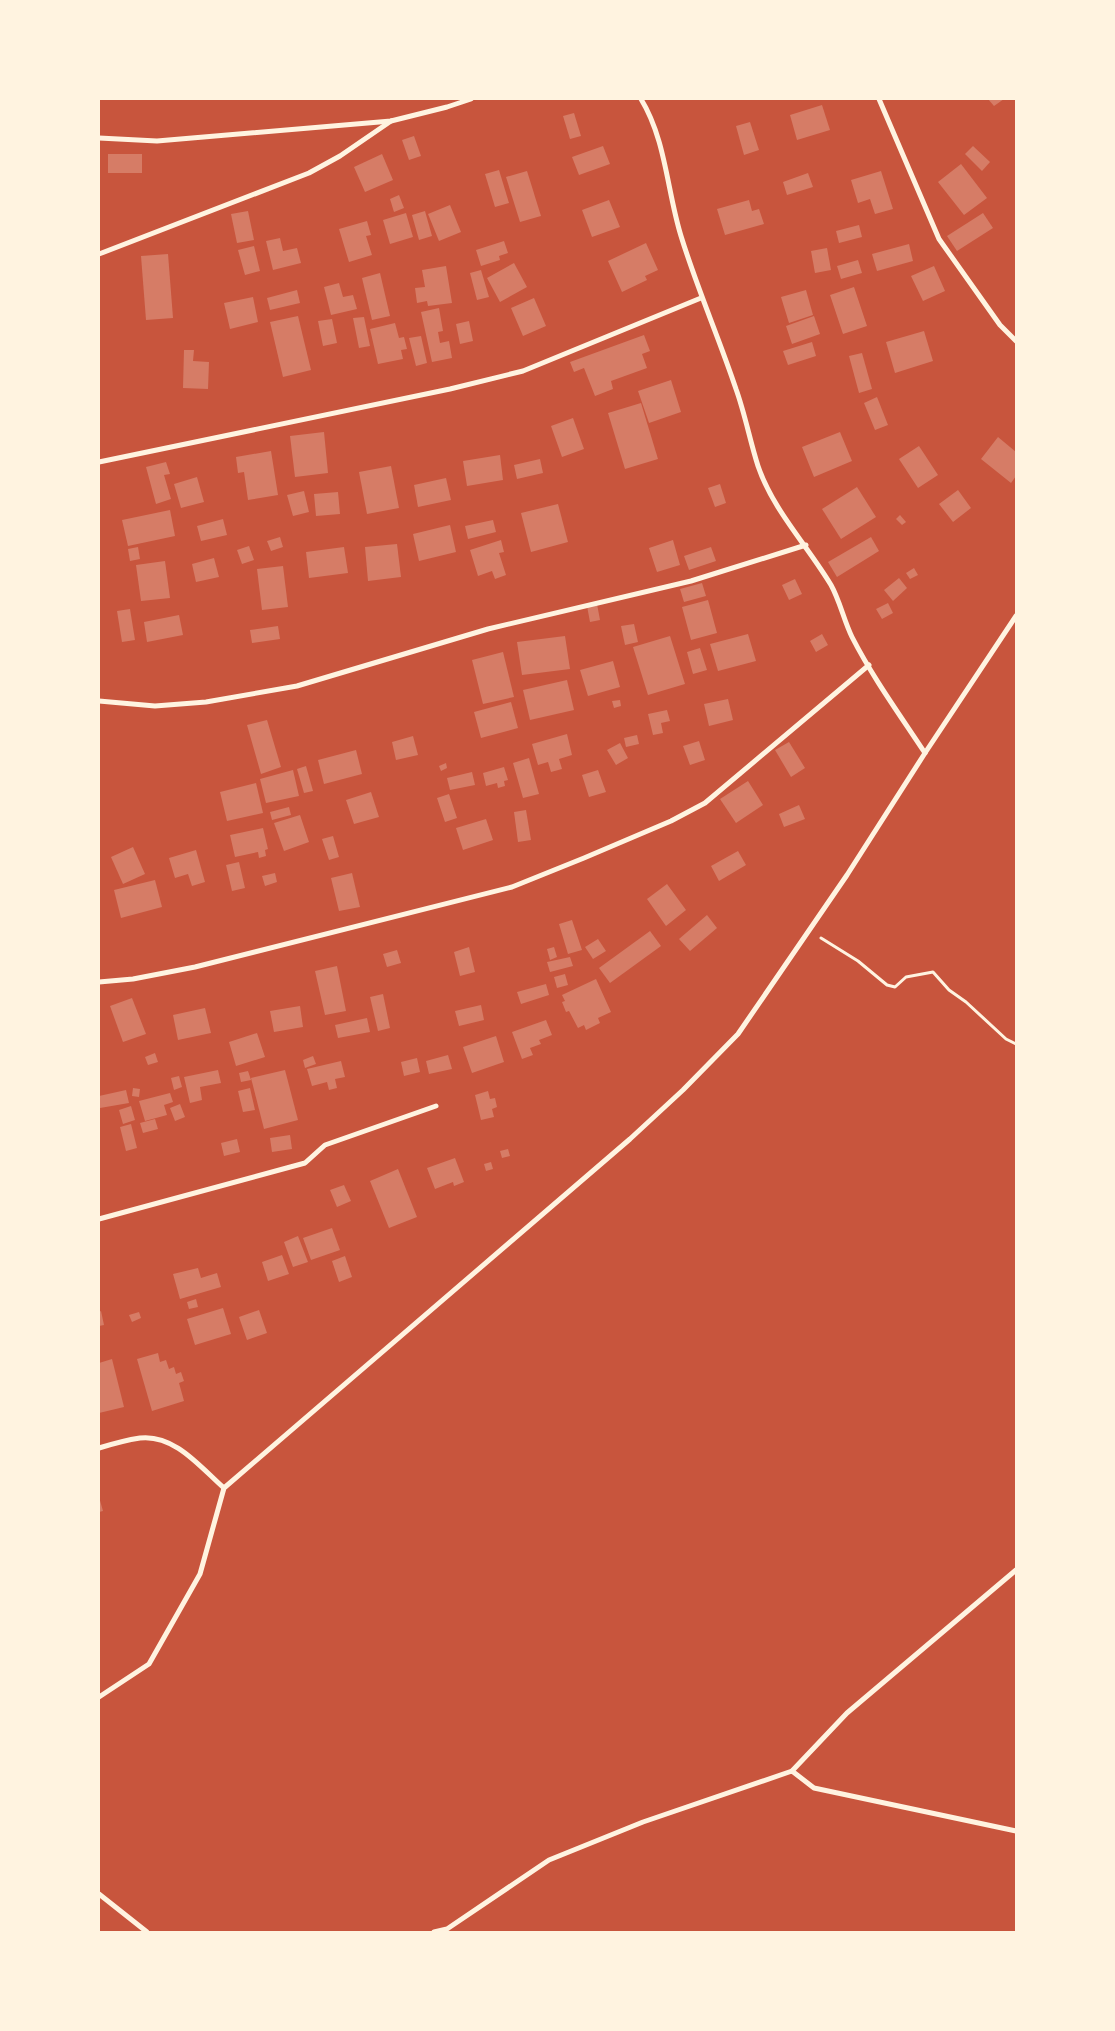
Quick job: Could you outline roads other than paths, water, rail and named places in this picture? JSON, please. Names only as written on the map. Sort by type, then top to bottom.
[{"type":"street","points":[[99,138],[157,141],[391,121],[447,108],[471,99]]},
{"type":"street","points":[[641,99],[653,125],[661,152],[680,234],[701,298],[737,391],[759,468],[776,504],[806,545],[832,587],[852,637],[925,753]]},
{"type":"street","points":[[879,99],[939,239],[1000,325],[1016,341]]},
{"type":"street","points":[[99,254],[309,173],[340,156],[391,121]]},
{"type":"street","points":[[99,462],[440,391],[523,371],[701,298]]},
{"type":"street","points":[[99,701],[163,706],[206,702],[297,686],[488,629],[691,581],[806,545]]},
{"type":"street","points":[[99,1697],[149,1664],[200,1574],[224,1488],[615,1152],[683,1090],[738,1034],[809,930],[1016,616]]},
{"type":"street","points":[[99,982],[133,979],[195,967],[502,890],[530,880],[670,821],[705,803],[869,665]]},
{"type":"street","points":[[99,1219],[305,1163],[325,1145],[436,1106]]},
{"type":"street","points":[[99,1448],[141,1438],[156,1438],[174,1444],[224,1488]]},
{"type":"street","points":[[434,1932],[447,1929],[548,1860],[643,1822],[792,1771],[847,1713],[1016,1570]]},
{"type":"street","points":[[792,1771],[814,1788],[1016,1831]]},
{"type":"street","points":[[99,1894],[147,1932]]}]
